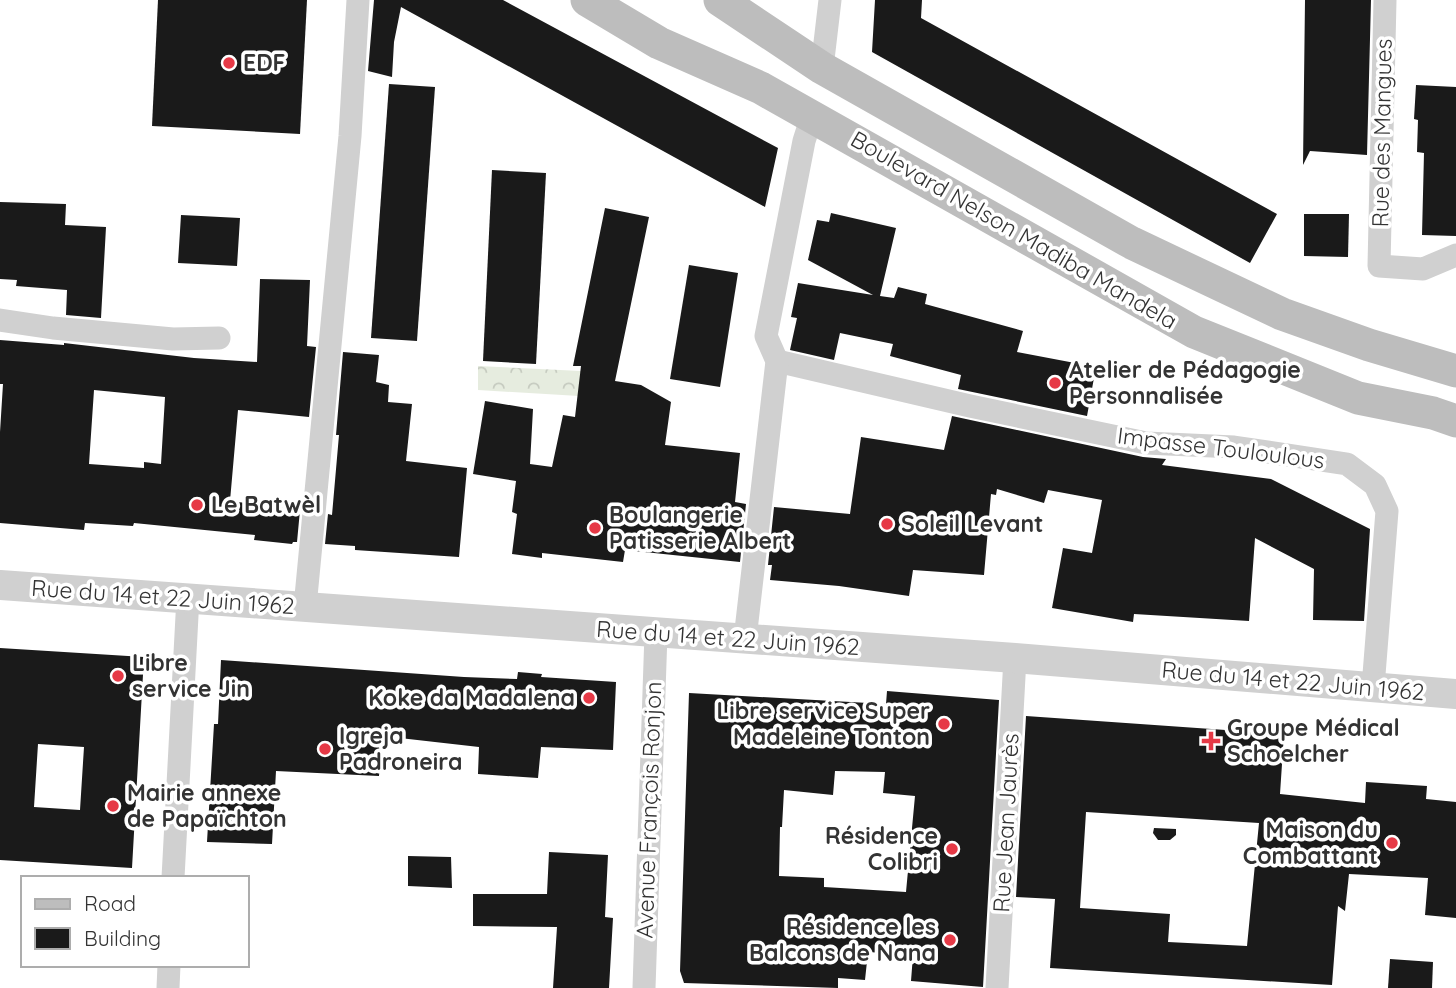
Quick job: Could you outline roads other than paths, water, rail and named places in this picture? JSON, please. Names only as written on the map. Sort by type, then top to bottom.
[{"type":"main road","name":"Boulevard Nelson Madiba Mandela","points":[[587,0],[659,43],[761,88],[1194,332],[1358,398],[1433,413],[1456,421]]},
{"type":"main road","name":"Boulevard Nelson Madiba Mandela","points":[[720,0],[822,68],[1132,243],[1282,314],[1368,345],[1456,371]]},
{"type":"street","points":[[305,607],[350,136],[358,0]]},
{"type":"street","points":[[822,68],[830,0]]},
{"type":"street","name":"Rue des Mangues","points":[[1385,0],[1379,266],[1423,269],[1456,255]]},
{"type":"street","points":[[745,639],[777,361],[766,336],[804,141],[812,116]]},
{"type":"street","points":[[0,320],[53,328],[173,339],[219,338]]},
{"type":"street","name":"Impasse Touloulous","points":[[777,361],[1146,443],[1234,447],[1347,464],[1376,485],[1387,511],[1373,687]]},
{"type":"street","name":"Rue du 14 et 22 Juin 1962","points":[[0,585],[1014,658],[1456,694]]},
{"type":"street","points":[[173,876],[188,597]]},
{"type":"street","name":"Avenue François Ronjon","points":[[644,988],[656,633]]},
{"type":"street","name":"Rue Jean Jaurès","points":[[998,988],[1014,658]]},
{"type":"street","points":[[168,988],[169,967]]},
{"type":"place","name":"EDF","points":[[229,63]]},
{"type":"place","name":"Atelier de Pédagogie Personnalisée","points":[[1055,383]]},
{"type":"place","name":"Le Batwèl","points":[[197,505]]},
{"type":"place","name":"Soleil Levant","points":[[887,524]]},
{"type":"place","name":"Boulangerie Patisserie Albert","points":[[595,528]]},
{"type":"place","name":"Libre service Jin","points":[[118,676]]},
{"type":"place","name":"Koke da Madalena","points":[[589,698]]},
{"type":"place","name":"Libre service Super Madeleine Tonton","points":[[944,724]]},
{"type":"place","name":"Groupe Médical Schoelcher","points":[[1211,741]]},
{"type":"place","name":"Igreja Padroneira","points":[[325,749]]},
{"type":"place","name":"Mairie annexe de Papaïchton","points":[[113,806]]},
{"type":"place","name":"Maison du Combattant","points":[[1392,843]]},
{"type":"place","name":"Résidence Colibri","points":[[952,849]]},
{"type":"place","name":"Résidence les Balcons de Nana","points":[[950,940]]}]
